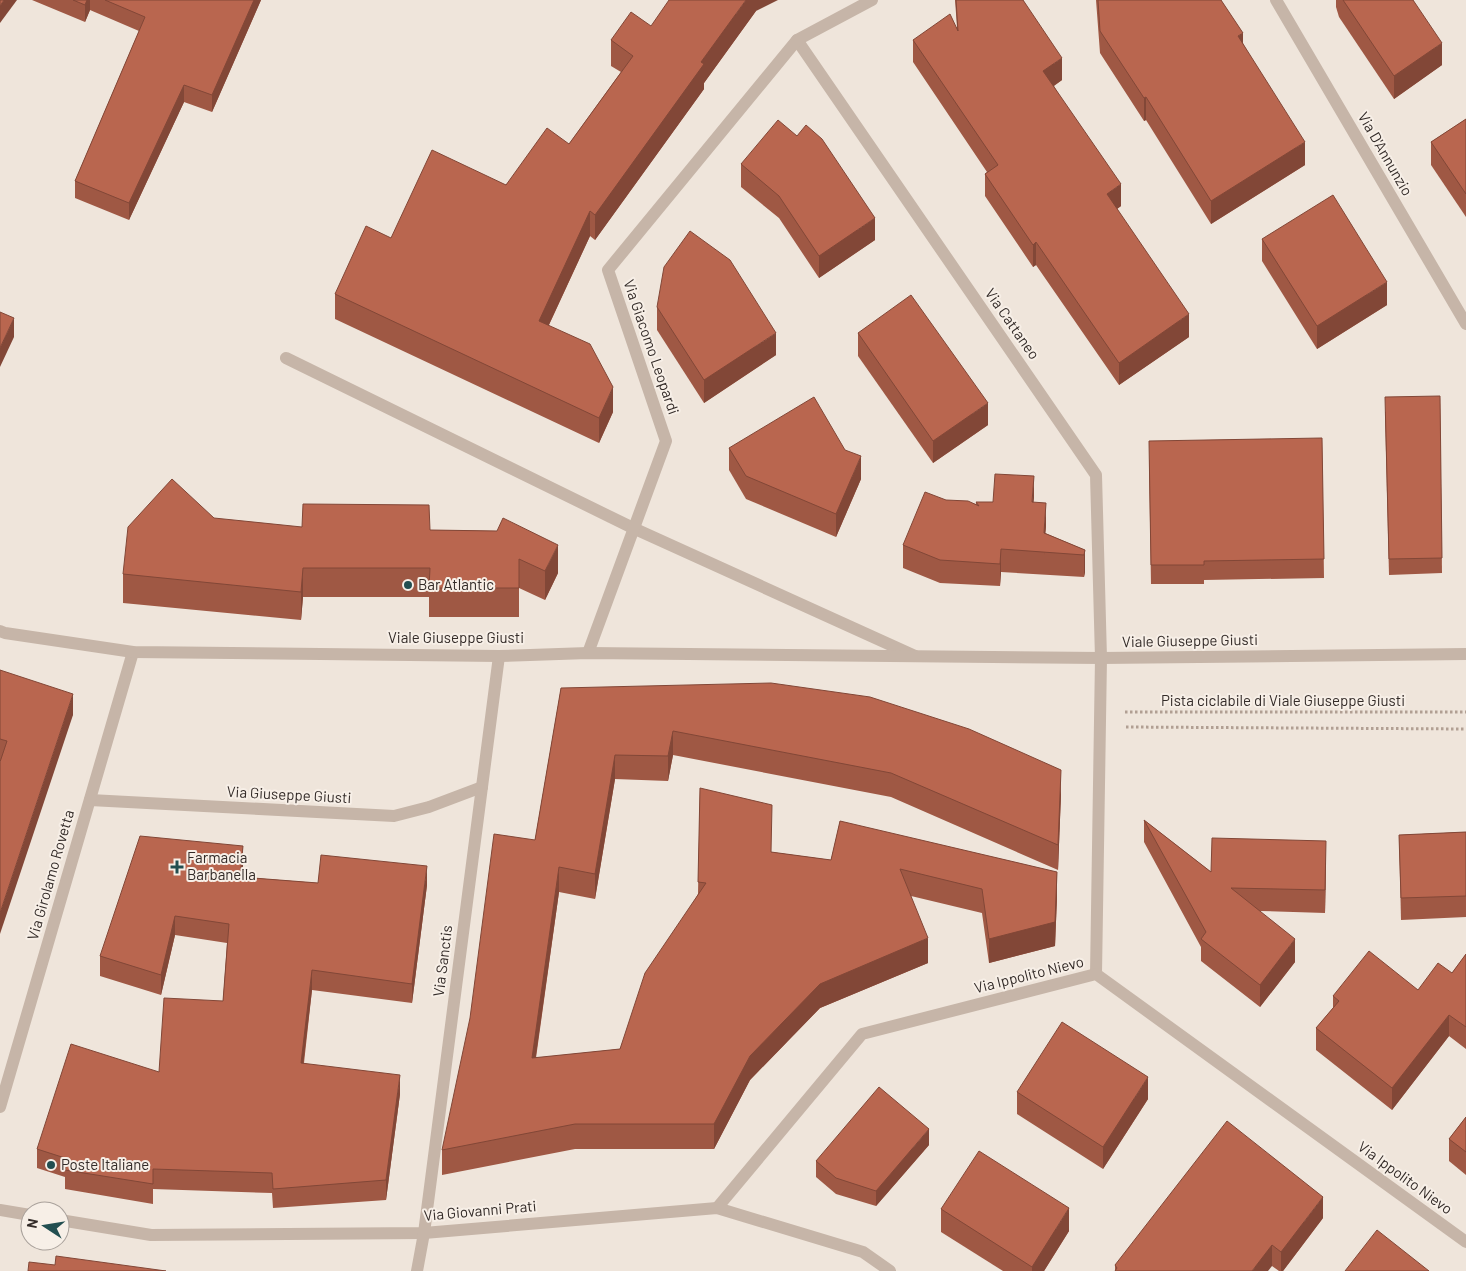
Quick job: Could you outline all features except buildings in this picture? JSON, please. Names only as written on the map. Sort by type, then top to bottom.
[{"type":"street","name":"Via Giacomo Leopardi","points":[[588,653],[666,441],[608,270],[797,40],[872,0]]},
{"type":"street","name":"Via D'Annunzio","points":[[1276,0],[1466,324]]},
{"type":"street","name":"Via Cattaneo","points":[[797,40],[1096,475],[1101,658],[1096,974]]},
{"type":"street","name":"Viale Giuseppe Giusti","points":[[286,358],[633,528],[915,656]]},
{"type":"street","name":"Viale Giuseppe Giusti","points":[[0,631],[133,652],[498,656],[588,653],[1101,658],[1466,654]]},
{"type":"street","name":"Via Girolamo Rovetta","points":[[0,1107],[133,652]]},
{"type":"street","name":"Via Sanctis","points":[[416,1271],[424,1233],[498,656]]},
{"type":"street","name":"Via Giuseppe Giusti","points":[[90,800],[394,816],[429,807],[482,787]]},
{"type":"street","name":"Via Ippolito Nievo","points":[[718,1208],[862,1034],[1096,974],[1466,1242]]},
{"type":"street","name":"Via Giovanni Prati","points":[[70,1222],[151,1235],[424,1233],[718,1208],[863,1252],[890,1271]]},
{"type":"street","points":[[0,1210],[20,1213]]},
{"type":"path","name":"Pista ciclabile di Viale Giuseppe Giusti","points":[[1100,712],[1466,712]]},
{"type":"path","points":[[1100,727],[1466,729]]},
{"type":"place","name":"Bar Atlantic","points":[[408,585]]},
{"type":"place","name":"Farmacia Barbanella","points":[[177,867]]},
{"type":"place","name":"Poste Italiane","points":[[51,1165]]}]
